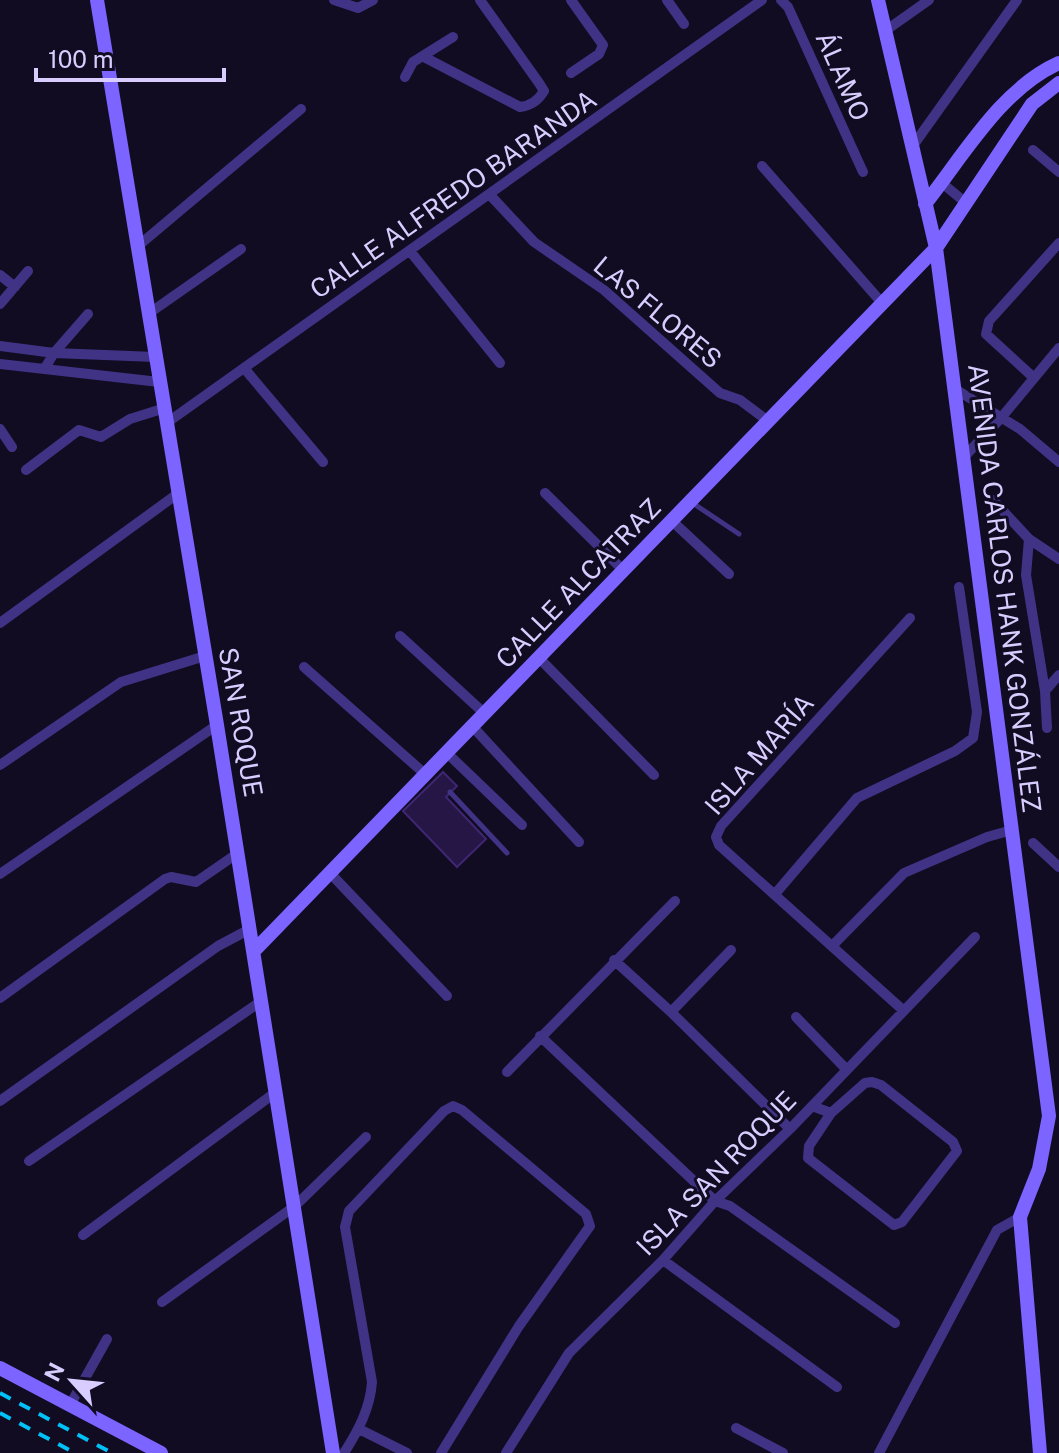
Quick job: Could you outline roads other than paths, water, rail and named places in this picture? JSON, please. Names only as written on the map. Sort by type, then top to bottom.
[{"type":"main road","name":"SAN ROQUE","points":[[97,0],[159,382],[180,492],[333,1453]]},
{"type":"main road","name":"AVENIDA CARLOS HANK GONZÁLEZ","points":[[878,0],[936,248],[1049,1116],[1039,1169],[1020,1217]]},
{"type":"main road","points":[[925,204],[1007,99],[1024,83],[1059,63]]},
{"type":"main road","name":"CALLE ALCATRAZ","points":[[254,951],[431,776],[447,753],[936,248],[1032,104],[1059,83]]},
{"type":"main road","points":[[1020,1217],[1040,1453]]},
{"type":"main road","points":[[0,1368],[161,1453]]},
{"type":"street","points":[[334,0],[358,8],[373,0]]},
{"type":"street","points":[[424,57],[520,107],[528,106],[544,91],[480,0]]},
{"type":"street","points":[[571,0],[603,45],[599,54],[571,73]]},
{"type":"street","points":[[667,0],[684,24]]},
{"type":"street","name":"CALLE ALFREDO BARANDA","points":[[26,470],[79,430],[101,437],[130,419],[166,415],[244,368],[762,0]]},
{"type":"street","name":"ÁLAMO","points":[[781,0],[788,7],[863,172]]},
{"type":"street","points":[[885,31],[929,0]]},
{"type":"street","points":[[912,147],[1017,0]]},
{"type":"street","points":[[405,77],[413,62],[453,37]]},
{"type":"street","points":[[138,246],[301,109]]},
{"type":"street","points":[[1033,150],[1059,172]]},
{"type":"street","points":[[762,166],[882,303]]},
{"type":"street","points":[[942,183],[966,203]]},
{"type":"street","name":"LAS FLORES","points":[[490,195],[534,242],[604,290],[720,393],[740,400],[768,421]]},
{"type":"street","points":[[1033,377],[986,334],[986,328],[1059,243]]},
{"type":"street","points":[[148,314],[241,249]]},
{"type":"street","points":[[410,251],[500,363]]},
{"type":"street","points":[[0,304],[28,271]]},
{"type":"street","points":[[0,275],[15,287]]},
{"type":"street","points":[[45,368],[88,314]]},
{"type":"street","points":[[0,346],[54,353],[155,357]]},
{"type":"street","points":[[964,457],[1059,348]]},
{"type":"street","points":[[0,364],[159,382]]},
{"type":"street","points":[[244,368],[323,462]]},
{"type":"street","points":[[955,389],[1020,429],[1059,462]]},
{"type":"street","points":[[0,429],[12,447]]},
{"type":"street","points":[[0,623],[180,492]]},
{"type":"street","points":[[545,493],[623,570]]},
{"type":"street","points":[[993,500],[1029,539],[1059,559]]},
{"type":"street","points":[[671,520],[729,574]]},
{"type":"street","points":[[1029,539],[1026,575],[1045,691],[1047,728]]},
{"type":"street","points":[[775,894],[857,798],[955,751],[973,738],[977,712],[959,587]]},
{"type":"street","name":"ISLA MARÍA","points":[[904,1011],[719,845],[716,837],[721,826],[910,618]]},
{"type":"street","points":[[400,636],[485,714]]},
{"type":"street","points":[[0,765],[121,682],[205,656]]},
{"type":"street","points":[[539,658],[654,775]]},
{"type":"street","points":[[304,667],[431,776]]},
{"type":"street","points":[[1045,691],[1059,675]]},
{"type":"street","points":[[0,874],[217,725]]},
{"type":"street","points":[[473,727],[579,842]]},
{"type":"street","points":[[447,753],[522,825]]},
{"type":"street","points":[[832,946],[904,873],[987,837],[1012,830]]},
{"type":"street","points":[[1033,843],[1059,867]]},
{"type":"street","points":[[0,998],[165,879],[171,877],[196,882],[238,853]]},
{"type":"street","points":[[330,873],[447,996]]},
{"type":"street","points":[[507,1072],[675,901]]},
{"type":"street","points":[[0,1101],[218,946],[250,929]]},
{"type":"street","name":"ISLA SAN ROQUE","points":[[506,1453],[569,1353],[975,937]]},
{"type":"street","points":[[671,1012],[731,950]]},
{"type":"street","points":[[614,960],[790,1129]]},
{"type":"street","points":[[29,1161],[260,1002]]},
{"type":"street","points":[[796,1017],[847,1070]]},
{"type":"street","points":[[540,1036],[715,1201],[730,1206],[895,1323]]},
{"type":"street","points":[[872,1082],[881,1085],[953,1142],[957,1151],[902,1222],[894,1225],[808,1158],[809,1146],[831,1113],[865,1083],[872,1082]]},
{"type":"street","points":[[83,1235],[276,1092]]},
{"type":"street","points":[[344,1453],[359,1429],[372,1382],[346,1218],[349,1211],[444,1111],[453,1106],[462,1110],[586,1214],[590,1226],[519,1326],[441,1453]]},
{"type":"street","points":[[812,1106],[831,1113]]},
{"type":"street","points":[[162,1302],[295,1206],[366,1137]]},
{"type":"street","points":[[879,1453],[997,1230],[1020,1217]]},
{"type":"street","points":[[663,1260],[837,1387]]},
{"type":"street","points":[[70,1405],[107,1339]]},
{"type":"street","points":[[736,1428],[783,1453]]},
{"type":"street","points":[[359,1429],[407,1453]]},
{"type":"lane","points":[[690,501],[739,534]]},
{"type":"lane","points":[[450,792],[507,853]]},
{"type":"railway","points":[[0,1393],[112,1453]]},
{"type":"railway","points":[[0,1413],[75,1453]]}]
